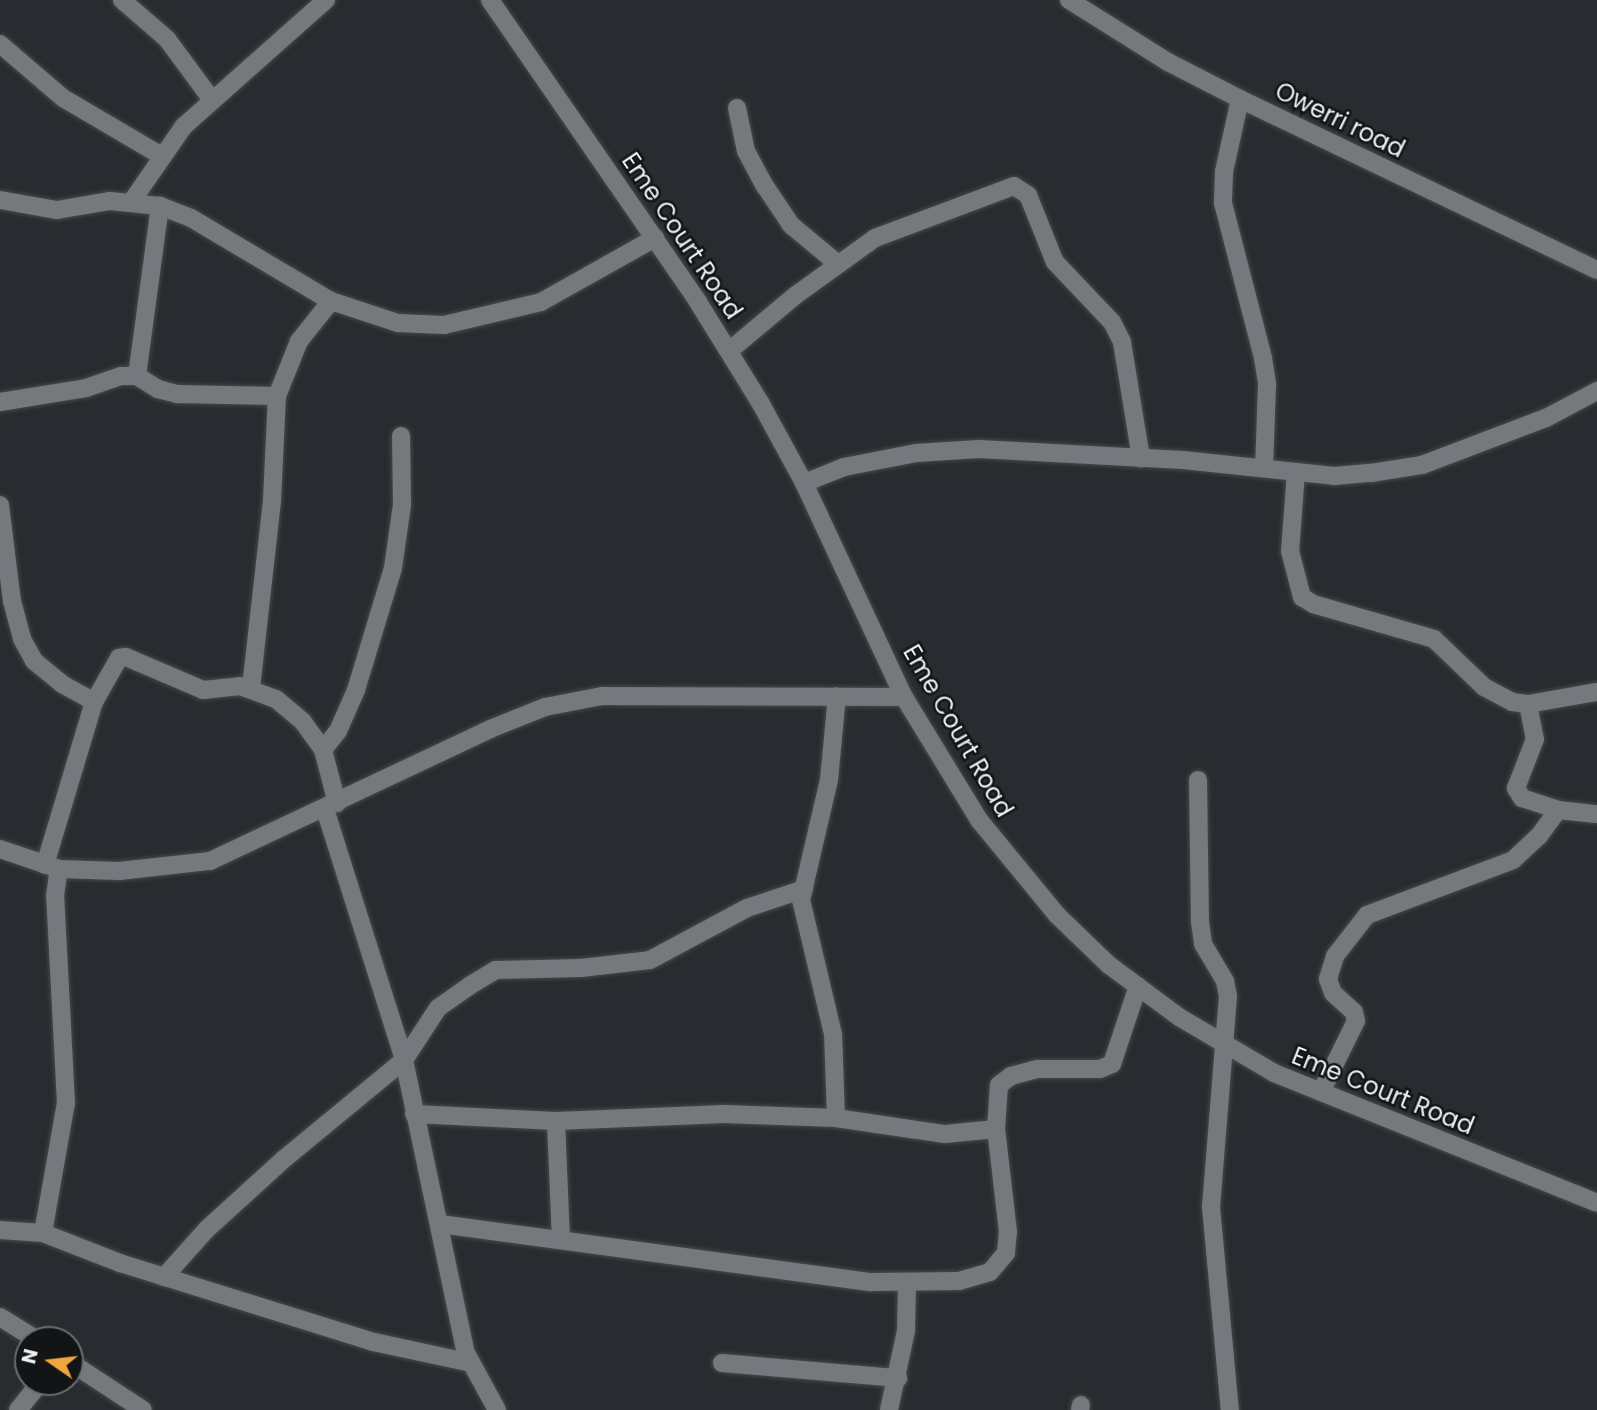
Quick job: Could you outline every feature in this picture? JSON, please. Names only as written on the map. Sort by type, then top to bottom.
[{"type":"street","points":[[122,0],[143,14],[167,39],[212,100]]},
{"type":"street","points":[[132,201],[162,156],[212,100],[326,0]]},
{"type":"street","name":"Eme Court Road","points":[[490,0],[655,238],[729,351],[804,483],[904,697],[979,820],[1057,915],[1138,986],[1224,1044],[1274,1073],[1597,1203]]},
{"type":"street","name":"Owerri road","points":[[1069,0],[1168,62],[1240,99],[1597,270]]},
{"type":"street","points":[[0,44],[63,98],[162,156]]},
{"type":"street","points":[[1240,99],[1224,172],[1223,203],[1267,384],[1264,468]]},
{"type":"street","points":[[737,107],[746,151],[765,186],[791,225],[838,264]]},
{"type":"street","points":[[729,351],[838,264],[906,224],[1002,187],[1021,190],[1028,195],[1055,262],[1112,322],[1122,341],[1141,458]]},
{"type":"street","points":[[0,200],[57,210],[132,201],[160,206],[191,218],[331,301],[398,323],[444,325],[497,316],[541,302],[655,238]]},
{"type":"street","points":[[137,376],[160,206]]},
{"type":"street","points":[[251,688],[272,501],[276,396],[299,341],[331,301]]},
{"type":"street","points":[[0,402],[137,376],[158,389],[177,394],[276,396]]},
{"type":"street","points":[[804,483],[844,467],[916,453],[979,449],[1141,458],[1334,475],[1422,465],[1546,418],[1597,391]]},
{"type":"street","points":[[323,750],[338,731],[356,690],[393,568],[402,505],[401,436]]},
{"type":"street","points":[[1296,472],[1290,551],[1302,597],[1313,604],[1412,629],[1434,639],[1485,687],[1528,704],[1597,692]]},
{"type":"street","points":[[0,505],[12,601],[22,639],[34,661],[94,702]]},
{"type":"street","points":[[43,1233],[66,1103],[52,867],[94,702],[113,664],[126,657],[203,690],[251,688],[276,699],[303,722],[323,750],[331,806],[404,1060],[471,1363],[497,1410]]},
{"type":"street","points":[[0,849],[52,867],[119,871],[210,861],[545,706],[602,696],[904,697]]},
{"type":"street","points":[[836,1118],[833,1034],[803,922],[804,889],[829,780],[837,696]]},
{"type":"street","points":[[1528,704],[1535,739],[1517,788],[1522,798],[1558,810],[1597,814]]},
{"type":"street","points":[[1198,780],[1200,922],[1203,944],[1226,981],[1224,1044],[1211,1207],[1230,1410]]},
{"type":"street","points":[[1321,1092],[1356,1021],[1328,979],[1335,956],[1367,915],[1513,860],[1539,836],[1558,810]]},
{"type":"street","points":[[164,1278],[227,1212],[404,1060],[418,1032],[438,1008],[496,970],[581,968],[650,960],[747,908],[804,889]]},
{"type":"street","points":[[440,1224],[907,1283],[960,1281],[1001,1264],[1008,1232],[996,1129],[999,1085],[1011,1076],[1037,1069],[1100,1069],[1112,1064],[1138,986]]},
{"type":"street","points":[[414,1114],[556,1121],[677,1114],[836,1118],[945,1134],[996,1129]]},
{"type":"street","points":[[556,1121],[561,1238]]},
{"type":"street","points":[[0,1230],[43,1233],[164,1278],[374,1342],[471,1363]]},
{"type":"street","points":[[889,1410],[898,1378],[907,1283]]},
{"type":"street","points":[[722,1363],[898,1378]]},
{"type":"street","points":[[84,1371],[143,1410]]},
{"type":"street","points":[[18,1410],[30,1396]]}]
